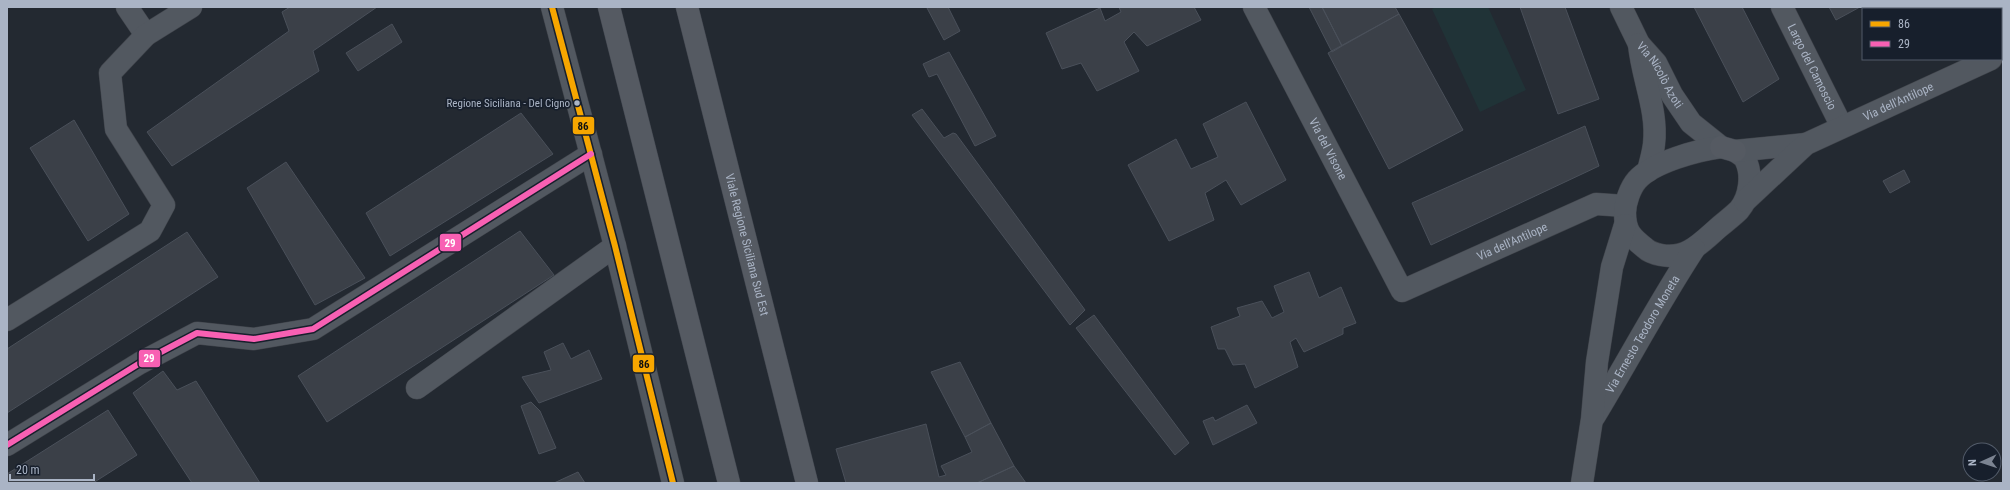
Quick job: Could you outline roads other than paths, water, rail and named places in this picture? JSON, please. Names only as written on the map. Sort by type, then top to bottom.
[{"type":"main road","points":[[609,7],[729,483]]},
{"type":"main road","name":"Viale Regione Siciliana Sud Est","points":[[687,7],[807,483]]},
{"type":"street","points":[[128,7],[146,35]]},
{"type":"street","points":[[7,320],[150,231],[164,205],[116,129],[110,73],[146,35],[191,7]]},
{"type":"street","points":[[552,7],[615,246],[673,483]]},
{"type":"street","name":"Via del Visone","points":[[1254,7],[1402,291]]},
{"type":"street","points":[[1621,7],[1639,44]]},
{"type":"street","name":"Largo del Camoscio","points":[[1782,7],[1842,127]]},
{"type":"street","name":"Via Nicolò Azoti","points":[[1639,44],[1656,64],[1672,95],[1691,123],[1728,149]]},
{"type":"street","name":"Via Nicolò Azoti","points":[[1639,44],[1640,61],[1653,116],[1654,144],[1648,172]]},
{"type":"street","name":"Via dell'Antilope","points":[[1806,144],[1988,60]]},
{"type":"street","points":[[1728,149],[1744,158],[1749,172],[1750,187],[1739,210],[1694,249],[1672,257],[1647,250],[1633,239],[1625,216],[1637,180],[1648,172],[1669,161],[1705,149],[1806,144]]},
{"type":"street","points":[[1745,200],[1806,144]]},
{"type":"street","points":[[7,445],[140,363],[197,333],[254,339],[313,329],[591,154]]},
{"type":"street","name":"Via dell'Antilope","points":[[1402,291],[1596,204],[1625,216]]},
{"type":"street","name":"Via Ernesto Teodoro Moneta","points":[[1582,483],[1592,419],[1597,362],[1612,267],[1625,216]]},
{"type":"street","points":[[417,388],[615,246]]},
{"type":"street","name":"Via Ernesto Teodoro Moneta","points":[[1592,419],[1620,375],[1663,296],[1694,249]]},
{"type":"place","name":"Regione Siciliana - Del Cigno","points":[[577,103]]}]
